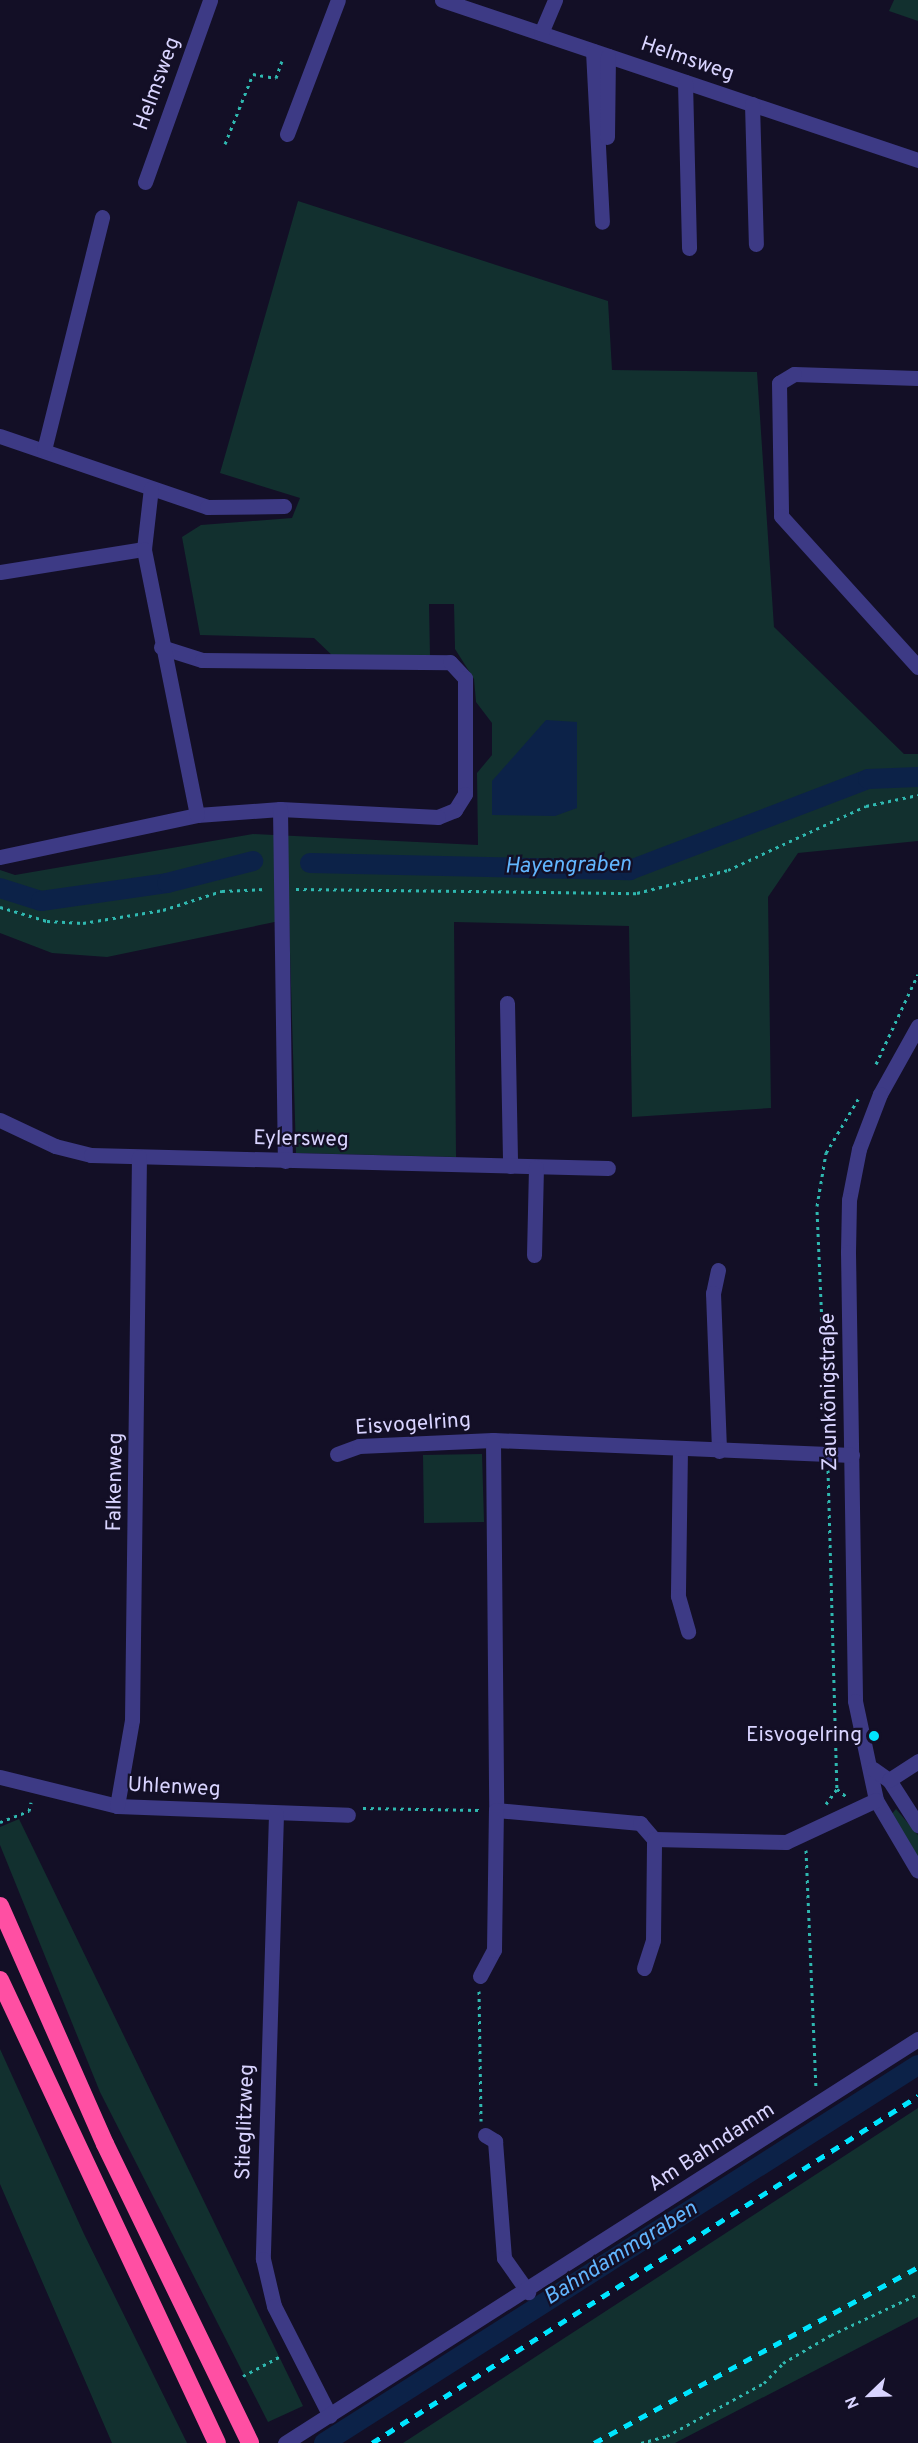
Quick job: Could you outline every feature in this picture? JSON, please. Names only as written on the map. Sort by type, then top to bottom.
[{"type":"highway","points":[[0,1906],[105,2144],[250,2443]]},
{"type":"highway","points":[[0,1980],[214,2437]]},
{"type":"street","name":"Helmsweg","points":[[145,182],[210,0]]},
{"type":"street","points":[[287,134],[338,0]]},
{"type":"street","name":"Helmsweg","points":[[442,0],[918,160]]},
{"type":"street","points":[[541,33],[555,0]]},
{"type":"street","points":[[601,53],[609,207]]},
{"type":"street","points":[[601,53],[602,222]]},
{"type":"street","points":[[686,82],[689,248]]},
{"type":"street","points":[[752,104],[756,243]]},
{"type":"street","points":[[44,450],[102,217]]},
{"type":"street","points":[[918,378],[794,374],[779,383],[782,516],[918,667]]},
{"type":"street","points":[[0,436],[207,507],[284,506]]},
{"type":"street","points":[[151,488],[144,549],[161,647],[197,815]]},
{"type":"street","points":[[0,573],[144,549]]},
{"type":"street","points":[[0,857],[197,815],[280,808],[438,817],[456,810],[465,794],[465,678],[450,662],[202,660],[161,647]]},
{"type":"street","points":[[280,808],[283,889],[285,1161]]},
{"type":"street","points":[[507,1003],[510,1166]]},
{"type":"street","name":"Zaunkönigstraße","points":[[917,1029],[880,1094],[859,1149],[849,1200],[855,1701],[873,1769],[876,1800],[918,1871]]},
{"type":"street","name":"Eylersweg","points":[[0,1120],[73,1151],[139,1157],[608,1168]]},
{"type":"street","name":"Falkenweg","points":[[117,1806],[132,1720],[139,1157]]},
{"type":"street","points":[[534,1255],[536,1167]]},
{"type":"street","points":[[718,1270],[713,1293],[719,1452]]},
{"type":"street","name":"Eisvogelring","points":[[337,1454],[359,1446],[493,1440],[680,1448],[719,1452],[852,1455]]},
{"type":"street","name":"Eisvogelring","points":[[480,1976],[494,1950],[496,1810],[493,1440]]},
{"type":"street","points":[[680,1448],[678,1596],[688,1632]]},
{"type":"street","points":[[889,1780],[918,1761]]},
{"type":"street","points":[[873,1769],[889,1780],[918,1825]]},
{"type":"street","name":"Uhlenweg","points":[[0,1778],[117,1806],[276,1814],[348,1815]]},
{"type":"street","points":[[654,1839],[786,1842],[807,1837],[876,1800]]},
{"type":"street","points":[[496,1810],[640,1823],[654,1839],[653,1940],[644,1968]]},
{"type":"street","name":"Stieglitzweg","points":[[276,1814],[263,2259],[274,2306],[330,2416]]},
{"type":"street","name":"Am Bahndamm","points":[[285,2443],[528,2292],[918,2039]]},
{"type":"street","points":[[485,2135],[495,2141],[501,2247],[528,2292]]},
{"type":"path","points":[[225,144],[253,75],[276,78],[282,61]]},
{"type":"path","points":[[0,907],[48,921],[83,923],[163,910],[222,891],[283,889],[637,893],[728,870],[866,806],[918,795]]},
{"type":"path","points":[[348,1815],[362,1808],[496,1810]]},
{"type":"path","points":[[0,1822],[29,1811]]},
{"type":"path","points":[[807,1837],[814,2082],[825,2100]]},
{"type":"path","points":[[480,1976],[477,2109],[485,2135]]},
{"type":"path","points":[[640,2443],[667,2436],[764,2384],[783,2363],[831,2335],[918,2294]]},
{"type":"path","points":[[243,2376],[288,2352]]},
{"type":"green space","points":[[894,0],[918,0],[918,21],[889,11]]},
{"type":"green space","points":[[298,201],[608,301],[612,370],[757,372],[774,627],[904,754],[918,754],[918,841],[798,853],[768,897],[771,1108],[632,1117],[629,926],[454,922],[456,1157],[296,1153],[289,919],[107,957],[52,953],[0,933],[0,870],[15,875],[253,834],[478,845],[477,773],[492,755],[492,723],[476,702],[474,679],[455,649],[454,604],[429,604],[430,657],[336,659],[314,638],[200,635],[182,537],[201,525],[292,518],[300,498],[220,473]]},
{"type":"green space","points":[[482,1454],[484,1522],[424,1523],[423,1455]]},
{"type":"green space","points":[[896,1809],[918,1835],[918,1859],[891,1815]]},
{"type":"green space","points":[[19,1819],[303,2406],[268,2422],[100,2092],[0,1845],[0,1827]]},
{"type":"green space","points":[[0,2049],[84,2234],[187,2443],[112,2443],[0,2184]]},
{"type":"green space","points":[[918,2108],[918,2317],[675,2443],[403,2443]]},
{"type":"water","points":[[546,720],[577,722],[577,808],[555,816],[492,815],[492,781]]},
{"type":"waterway","name":"Hayengraben","points":[[310,863],[630,870],[868,779],[918,777]]},
{"type":"waterway","name":"Hayengraben","points":[[0,888],[41,901],[167,883],[253,861]]},
{"type":"waterway","name":"Bahndammgraben","points":[[324,2443],[918,2065]]},
{"type":"railway","points":[[372,2443],[918,2096]]},
{"type":"railway","points":[[594,2443],[918,2267]]},
{"type":"place","name":"Eisvogelring","points":[[874,1736]]}]
